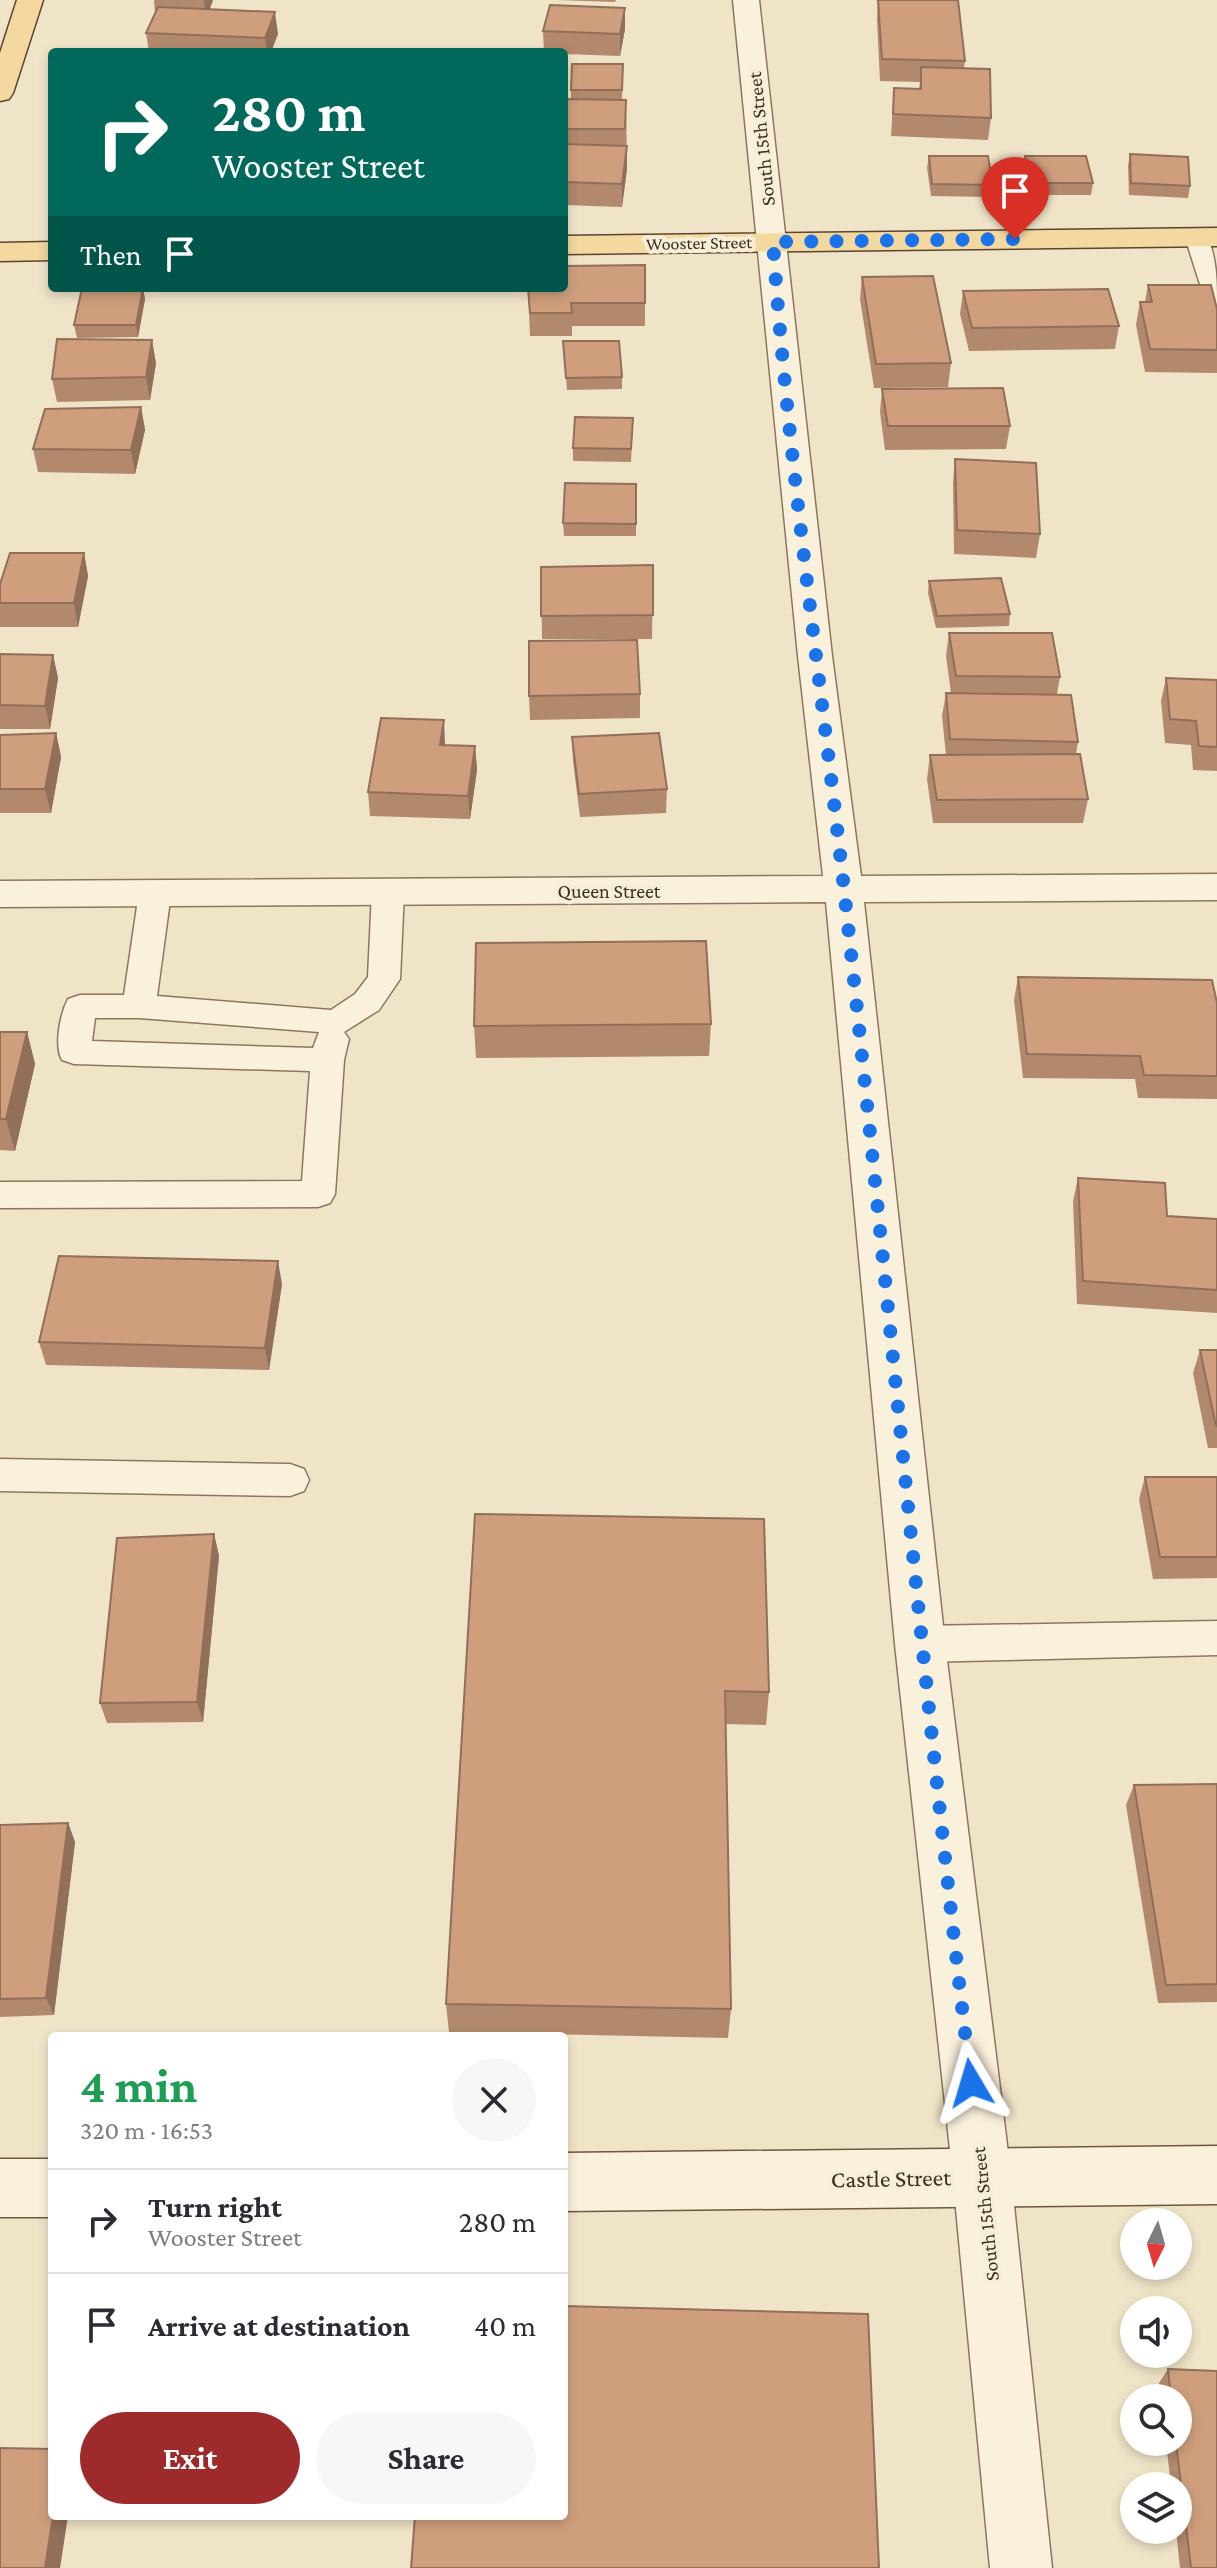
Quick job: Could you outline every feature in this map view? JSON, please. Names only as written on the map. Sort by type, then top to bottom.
[{"type":"main road","points":[[0,93],[30,0]]},
{"type":"main road","name":"Wooster Street","points":[[568,245],[1207,237]]},
{"type":"main road","points":[[0,252],[48,251]]},
{"type":"street","name":"South 15th Street","points":[[746,0],[813,640],[844,889],[920,1644],[982,2177],[1021,2568]]},
{"type":"street","name":"Queen Street","points":[[0,894],[1217,887]]},
{"type":"street","name":"Castle Street","points":[[568,2182],[1217,2175]]},
{"type":"street","points":[[0,2188],[48,2188]]},
{"type":"lane","points":[[1207,237],[1217,300]]},
{"type":"lane","points":[[327,1060],[74,1052],[80,1007],[139,1006],[337,1022],[367,1002],[384,979],[388,892]]},
{"type":"lane","points":[[139,1006],[155,893]]},
{"type":"lane","points":[[0,1195],[318,1194],[327,1060],[337,1022]]},
{"type":"lane","points":[[0,1475],[290,1480]]},
{"type":"lane","points":[[920,1644],[1217,1638]]},
{"type":"building","points":[[878,0],[958,0],[965,61],[882,59]]},
{"type":"building","points":[[550,5],[625,8],[620,34],[543,31]]},
{"type":"building","points":[[158,7],[275,12],[265,38],[146,33]]},
{"type":"building","points":[[572,64],[623,64],[622,90],[571,90]]},
{"type":"building","points":[[921,67],[990,69],[991,118],[893,114],[894,88],[921,89]]},
{"type":"building","points":[[568,99],[626,100],[625,129],[568,129]]},
{"type":"building","points":[[568,144],[627,146],[622,184],[568,182]]},
{"type":"building","points":[[1130,154],[1188,157],[1190,186],[1131,183]]},
{"type":"building","points":[[929,156],[988,156],[993,185],[932,184]]},
{"type":"building","points":[[1025,156],[1086,156],[1093,183],[1030,183]]},
{"type":"building","points":[[645,265],[645,303],[571,303],[572,313],[530,313],[528,292],[568,292],[568,266]]},
{"type":"building","points":[[933,276],[951,363],[876,364],[862,277]]},
{"type":"building","points":[[1148,285],[1211,285],[1217,309],[1217,350],[1150,349],[1140,302],[1152,302]]},
{"type":"building","points":[[1108,289],[1119,326],[972,328],[963,291]]},
{"type":"building","points":[[81,292],[142,292],[136,325],[74,325]]},
{"type":"building","points":[[57,339],[152,340],[146,377],[52,379]]},
{"type":"building","points":[[563,341],[619,341],[622,377],[566,378]]},
{"type":"building","points":[[1003,388],[1010,426],[888,426],[882,389]]},
{"type":"building","points":[[141,407],[131,450],[33,449],[45,409]]},
{"type":"building","points":[[575,417],[633,418],[631,449],[573,448]]},
{"type":"building","points":[[955,459],[1036,463],[1040,534],[957,530]]},
{"type":"building","points":[[565,483],[636,484],[636,524],[563,523]]},
{"type":"building","points":[[10,553],[84,553],[74,603],[0,603],[0,584]]},
{"type":"building","points":[[653,565],[653,615],[541,616],[541,567]]},
{"type":"building","points":[[1001,578],[1010,614],[937,616],[929,581]]},
{"type":"building","points":[[949,633],[1052,633],[1060,677],[956,676]]},
{"type":"building","points":[[637,640],[640,694],[529,696],[529,641]]},
{"type":"building","points":[[0,654],[53,655],[45,706],[0,705]]},
{"type":"building","points":[[1166,678],[1217,680],[1217,747],[1199,746],[1196,721],[1170,719]]},
{"type":"building","points":[[946,693],[1071,695],[1078,742],[950,739]]},
{"type":"building","points":[[381,718],[444,720],[440,745],[475,746],[468,796],[368,792]]},
{"type":"building","points":[[56,733],[45,789],[0,789],[0,735]]},
{"type":"building","points":[[659,733],[667,789],[579,794],[572,737]]},
{"type":"building","points":[[1080,754],[1088,799],[937,800],[930,755]]},
{"type":"building","points":[[706,941],[711,1024],[474,1026],[476,943]]},
{"type":"building","points":[[1018,977],[1212,980],[1217,1003],[1217,1076],[1144,1075],[1140,1056],[1027,1054]]},
{"type":"building","points":[[0,1032],[27,1032],[6,1119],[0,1119]]},
{"type":"building","points":[[1078,1178],[1165,1183],[1167,1216],[1217,1219],[1217,1290],[1083,1281]]},
{"type":"building","points":[[59,1256],[278,1261],[265,1348],[39,1342]]},
{"type":"building","points":[[1200,1350],[1217,1350],[1217,1426],[1216,1426]]},
{"type":"building","points":[[1145,1477],[1217,1477],[1217,1557],[1160,1557]]},
{"type":"building","points":[[475,1514],[764,1519],[769,1692],[725,1691],[731,2009],[446,2004]]},
{"type":"building","points":[[214,1534],[197,1702],[100,1703],[117,1538]]},
{"type":"building","points":[[1217,1784],[1217,1984],[1166,1985],[1134,1785]]},
{"type":"building","points":[[68,1823],[46,1998],[0,1999],[0,1825]]},
{"type":"building","points":[[568,2306],[868,2314],[879,2568],[411,2568],[415,2520],[568,2520]]},
{"type":"building","points":[[1168,2369],[1217,2371],[1217,2568],[1191,2568],[1188,2544],[1192,2544],[1192,2472],[1180,2472],[1178,2456],[1192,2456],[1192,2384],[1170,2384]]},
{"type":"building","points":[[0,2448],[48,2449],[48,2520],[52,2520],[45,2568],[0,2568]]},
{"type":"route","points":[[971,2083],[920,1644],[844,889],[815,656],[773,242],[1015,239]]}]
